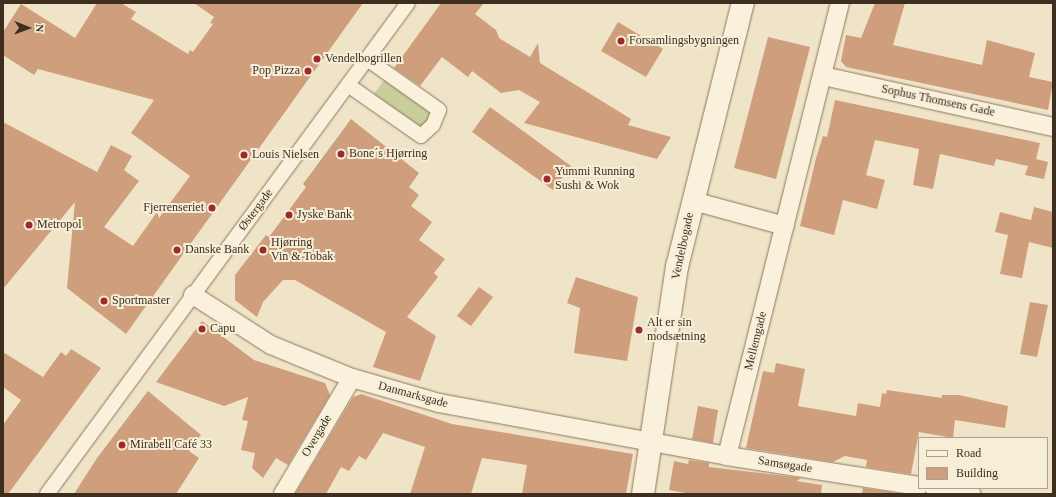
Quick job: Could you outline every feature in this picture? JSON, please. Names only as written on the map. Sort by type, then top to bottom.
[{"type":"street","name":"Østergade","points":[[47,494],[408,3]]},
{"type":"street","name":"Vendelbogade","points":[[643,494],[677,267],[743,3]]},
{"type":"street","name":"Mellemgade","points":[[727,456],[840,3]]},
{"type":"street","points":[[348,86],[421,136],[432,125],[439,110],[367,59]]},
{"type":"street","name":"Sophus Thomsens Gade","points":[[823,76],[1053,127]]},
{"type":"street","points":[[693,202],[785,226]]},
{"type":"street","name":"Danmarksgade","points":[[193,295],[271,345],[352,378],[439,403],[651,442]]},
{"type":"street","name":"Overgade","points":[[283,494],[352,378]]},
{"type":"street","name":"Samsøgade","points":[[651,442],[727,456],[918,486]]},
{"type":"street","points":[[940,489],[972,494]]},
{"type":"green space","points":[[388,75],[435,111],[419,131],[373,95]]},
{"type":"building","points":[[97,3],[121,3],[136,12],[131,19],[188,54],[190,50],[193,52],[213,24],[210,23],[214,17],[194,3],[363,3],[126,334],[67,288],[75,202],[3,289],[3,122],[97,172],[111,145],[132,156],[124,170],[139,181],[104,227],[133,246],[157,212],[159,218],[190,176],[131,133],[154,100],[38,69],[34,75],[3,55],[3,32],[21,4],[75,38]]},
{"type":"building","points":[[441,3],[484,3],[475,14],[496,30],[499,38],[530,57],[538,43],[540,63],[631,119],[628,125],[671,137],[657,159],[524,123],[540,102],[519,90],[501,93],[472,71],[468,77],[442,57],[420,86],[394,68]]},
{"type":"building","points":[[875,3],[905,3],[893,45],[982,65],[987,40],[1035,53],[1029,77],[1053,82],[1048,110],[846,67],[841,61],[846,35],[861,38]]},
{"type":"building","points":[[618,22],[663,49],[646,77],[601,51]]},
{"type":"building","points":[[768,37],[810,47],[776,179],[734,168]]},
{"type":"building","points":[[835,100],[1040,143],[1036,159],[1048,162],[1044,179],[1025,175],[1028,166],[996,159],[994,166],[940,154],[933,189],[913,185],[919,149],[875,140],[866,175],[885,180],[877,209],[843,200],[834,235],[800,226],[816,158],[823,136],[827,137]]},
{"type":"building","points":[[490,107],[571,166],[553,190],[472,132]]},
{"type":"building","points":[[351,119],[419,173],[409,187],[419,195],[411,206],[432,222],[419,240],[445,259],[434,273],[438,277],[407,317],[436,336],[420,381],[373,367],[386,332],[295,280],[283,280],[263,302],[257,317],[235,300],[235,275],[266,235],[269,237],[306,187],[303,184]]},
{"type":"building","points":[[1034,207],[1053,212],[1053,248],[1029,242],[1022,278],[1000,274],[1008,235],[995,232],[1000,212],[1031,220]]},
{"type":"building","points":[[576,277],[638,297],[627,361],[574,353],[580,308],[567,303]]},
{"type":"building","points":[[479,287],[493,297],[471,326],[457,316]]},
{"type":"building","points":[[1030,302],[1048,305],[1037,357],[1020,354]]},
{"type":"building","points":[[202,321],[254,360],[325,383],[330,395],[288,465],[276,458],[263,478],[252,468],[255,453],[241,450],[248,421],[242,420],[248,397],[224,406],[156,382]]},
{"type":"building","points":[[71,349],[101,368],[8,494],[3,494],[3,425],[21,400],[3,387],[3,352],[43,377],[61,352],[66,356]]},
{"type":"building","points":[[776,363],[805,369],[798,406],[856,416],[858,403],[880,407],[882,393],[886,394],[887,390],[942,398],[942,395],[959,395],[1008,406],[1005,428],[955,420],[953,437],[919,432],[911,474],[866,467],[867,460],[845,456],[833,462],[746,448],[763,371],[774,373]]},
{"type":"building","points":[[148,391],[201,435],[189,451],[199,458],[176,494],[74,494],[97,458]]},
{"type":"building","points":[[361,394],[452,424],[633,454],[626,494],[522,494],[527,465],[482,458],[471,494],[410,494],[425,447],[383,433],[366,460],[359,456],[349,471],[341,467],[326,494],[295,494],[353,397]]},
{"type":"building","points":[[698,406],[718,410],[713,443],[692,439]]},
{"type":"building","points":[[689,460],[709,463],[709,467],[801,478],[797,481],[822,485],[821,494],[691,494],[669,490],[674,461],[688,464]]},
{"type":"building","points":[[863,488],[902,494],[862,494]]},
{"type":"place","name":"Forsamlingsbygningen","points":[[621,41]]},
{"type":"place","name":"Vendelbogrillen","points":[[317,59]]},
{"type":"place","name":"Pop Pizza","points":[[308,71]]},
{"type":"place","name":"Bone´s Hjørring","points":[[341,154]]},
{"type":"place","name":"Louis Nielsen","points":[[244,155]]},
{"type":"place","name":"Yummi Running Sushi & Wok","points":[[547,179]]},
{"type":"place","name":"Fjerrenseriet","points":[[212,208]]},
{"type":"place","name":"Jyske Bank","points":[[289,215]]},
{"type":"place","name":"Metropol","points":[[29,225]]},
{"type":"place","name":"Danske Bank","points":[[177,250]]},
{"type":"place","name":"Hjørring Vin & Tobak","points":[[263,250]]},
{"type":"place","name":"Sportmaster","points":[[104,301]]},
{"type":"place","name":"Capu","points":[[202,329]]},
{"type":"place","name":"Alt er sin modsætning","points":[[639,330]]},
{"type":"place","name":"Mirabell Café 33","points":[[122,445]]}]
